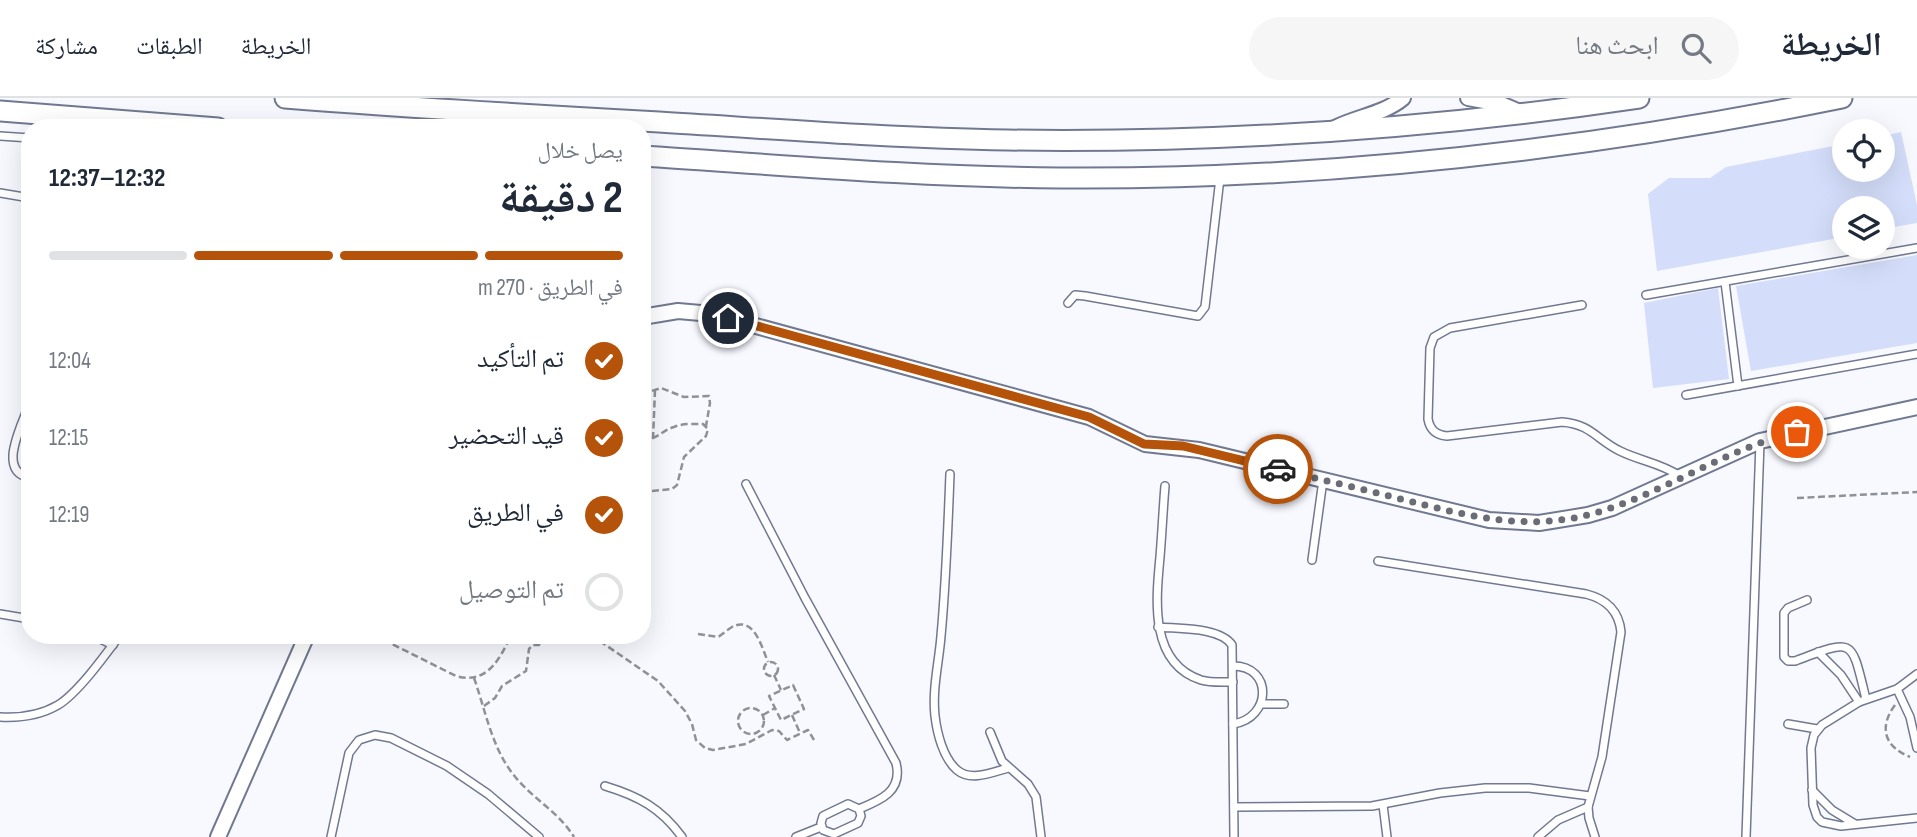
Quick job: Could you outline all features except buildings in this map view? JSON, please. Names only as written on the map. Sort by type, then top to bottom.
[{"type":"street","points":[[285,98],[618,119]]},
{"type":"street","points":[[366,98],[385,106]]},
{"type":"street","points":[[1328,132],[1355,118],[1389,107],[1403,98]]},
{"type":"street","points":[[1468,98],[1501,104],[1523,114]]},
{"type":"street","points":[[651,121],[994,140],[1146,139],[1328,132],[1523,114],[1639,98]]},
{"type":"street","points":[[651,157],[960,176],[1075,178],[1221,174],[1386,165],[1541,149],[1671,130],[1842,98]]},
{"type":"street","points":[[0,111],[103,119]]},
{"type":"street","points":[[651,316],[678,311],[712,314],[1089,417],[1144,444],[1191,448],[1489,520],[1539,523],[1588,515],[1612,508],[1760,441],[1917,407]]},
{"type":"street","points":[[218,837],[303,644]]},
{"type":"lane","points":[[0,136],[21,137]]},
{"type":"lane","points":[[1068,303],[1076,296],[1085,296],[1198,316],[1205,307],[1221,174]]},
{"type":"lane","points":[[0,193],[21,196]]},
{"type":"lane","points":[[1646,295],[1917,248]]},
{"type":"lane","points":[[1725,282],[1738,386]]},
{"type":"lane","points":[[1583,305],[1450,328],[1439,333],[1430,348],[1428,419],[1432,429],[1447,436],[1572,423],[1592,430],[1620,451],[1661,465],[1681,477]]},
{"type":"lane","points":[[1686,395],[1917,354]]},
{"type":"lane","points":[[21,420],[9,439],[4,457],[6,467],[12,474],[21,476]]},
{"type":"lane","points":[[1746,837],[1760,441]]},
{"type":"lane","points":[[950,474],[941,636],[934,693],[937,731],[953,766],[962,773],[974,776],[1008,768]]},
{"type":"lane","points":[[1312,560],[1323,480]]},
{"type":"lane","points":[[746,484],[896,763],[896,783],[889,794],[859,809]]},
{"type":"lane","points":[[1166,486],[1156,601],[1158,627],[1168,650],[1183,670],[1204,681],[1234,682]]},
{"type":"lane","points":[[1378,561],[1586,594],[1603,600],[1610,606],[1618,618],[1621,632],[1602,757],[1588,807],[1595,837]]},
{"type":"lane","points":[[1807,600],[1788,608],[1784,613],[1783,654],[1786,660],[1792,662],[1835,646],[1851,650],[1856,660],[1863,701]]},
{"type":"lane","points":[[0,614],[21,618]]},
{"type":"lane","points":[[1158,627],[1222,635],[1232,645],[1234,837]]},
{"type":"lane","points":[[0,718],[32,715],[60,704],[113,645]]},
{"type":"lane","points":[[1818,652],[1863,701]]},
{"type":"lane","points":[[1234,666],[1248,668],[1262,686],[1261,704],[1253,716],[1234,724]]},
{"type":"lane","points":[[1917,674],[1897,689],[1863,701],[1817,729],[1811,741],[1814,811],[1822,821],[1834,826],[1917,818]]},
{"type":"lane","points":[[1897,689],[1910,717],[1917,748]]},
{"type":"lane","points":[[1261,704],[1284,704]]},
{"type":"lane","points":[[1788,723],[1817,729]]},
{"type":"lane","points":[[990,732],[1008,768],[1028,784],[1036,797],[1041,837]]},
{"type":"lane","points":[[331,837],[349,752],[359,740],[375,735],[391,738],[447,766],[488,794],[539,837]]},
{"type":"lane","points":[[605,786],[644,800],[664,815],[682,837]]},
{"type":"lane","points":[[1234,807],[1383,805],[1440,793],[1485,788],[1529,788],[1590,796]]},
{"type":"lane","points":[[1812,790],[1832,810],[1855,824]]},
{"type":"lane","points":[[848,804],[859,809],[860,820],[855,826],[834,834],[827,833],[821,827],[821,819],[826,813],[848,804]]},
{"type":"lane","points":[[1383,805],[1387,837]]},
{"type":"lane","points":[[1538,837],[1558,820],[1588,807]]},
{"type":"lane","points":[[796,837],[821,827]]},
{"type":"path","points":[[653,439],[655,389]]},
{"type":"path","points":[[651,391],[667,389],[684,397],[709,396],[710,403],[706,436],[684,457],[677,485],[672,489],[651,491]]},
{"type":"path","points":[[653,439],[679,425],[706,426]]},
{"type":"path","points":[[1797,498],[1917,492]]},
{"type":"path","points":[[698,634],[718,637],[735,625],[748,626],[755,632],[768,662]]},
{"type":"path","points":[[392,644],[456,676],[474,678],[491,669],[506,644]]},
{"type":"path","points":[[484,706],[495,698],[502,686],[526,671],[528,649],[539,644]]},
{"type":"path","points":[[604,644],[658,681],[685,711],[696,740],[705,748],[713,750],[746,744],[772,730],[779,731],[786,740],[808,730],[814,740]]},
{"type":"path","points":[[768,662],[777,664],[778,670],[774,676]]},
{"type":"path","points":[[768,662],[764,667],[765,673],[774,676],[781,690]]},
{"type":"path","points":[[474,678],[499,750],[511,772],[528,791],[550,808],[574,837]]},
{"type":"path","points":[[793,685],[804,709],[781,720],[769,696],[781,690],[793,685]]},
{"type":"path","points":[[1902,698],[1888,715],[1885,736],[1899,752],[1917,759]]},
{"type":"path","points":[[756,708],[763,715],[764,724],[758,732],[748,734],[740,729],[737,720],[746,709],[756,708]]},
{"type":"path","points":[[763,715],[775,708]]},
{"type":"path","points":[[792,715],[800,733]]},
{"type":"shaded area","points":[[1901,132],[1917,205],[1917,223],[1895,227],[1895,196],[1832,196],[1832,239],[1657,271],[1648,194],[1669,178],[1710,178],[1726,167],[1832,146],[1832,182],[1895,182],[1895,133]]},
{"type":"shaded area","points":[[1917,255],[1917,343],[1751,371],[1736,286]]},
{"type":"shaded area","points":[[1718,288],[1729,379],[1653,388],[1644,303]]},
{"type":"way so far","points":[[1278,469],[1489,520],[1539,523],[1612,508],[1721,457],[1760,441],[1797,432]]},
{"type":"route","points":[[728,318],[1089,417],[1144,444],[1183,446],[1278,469]]}]
